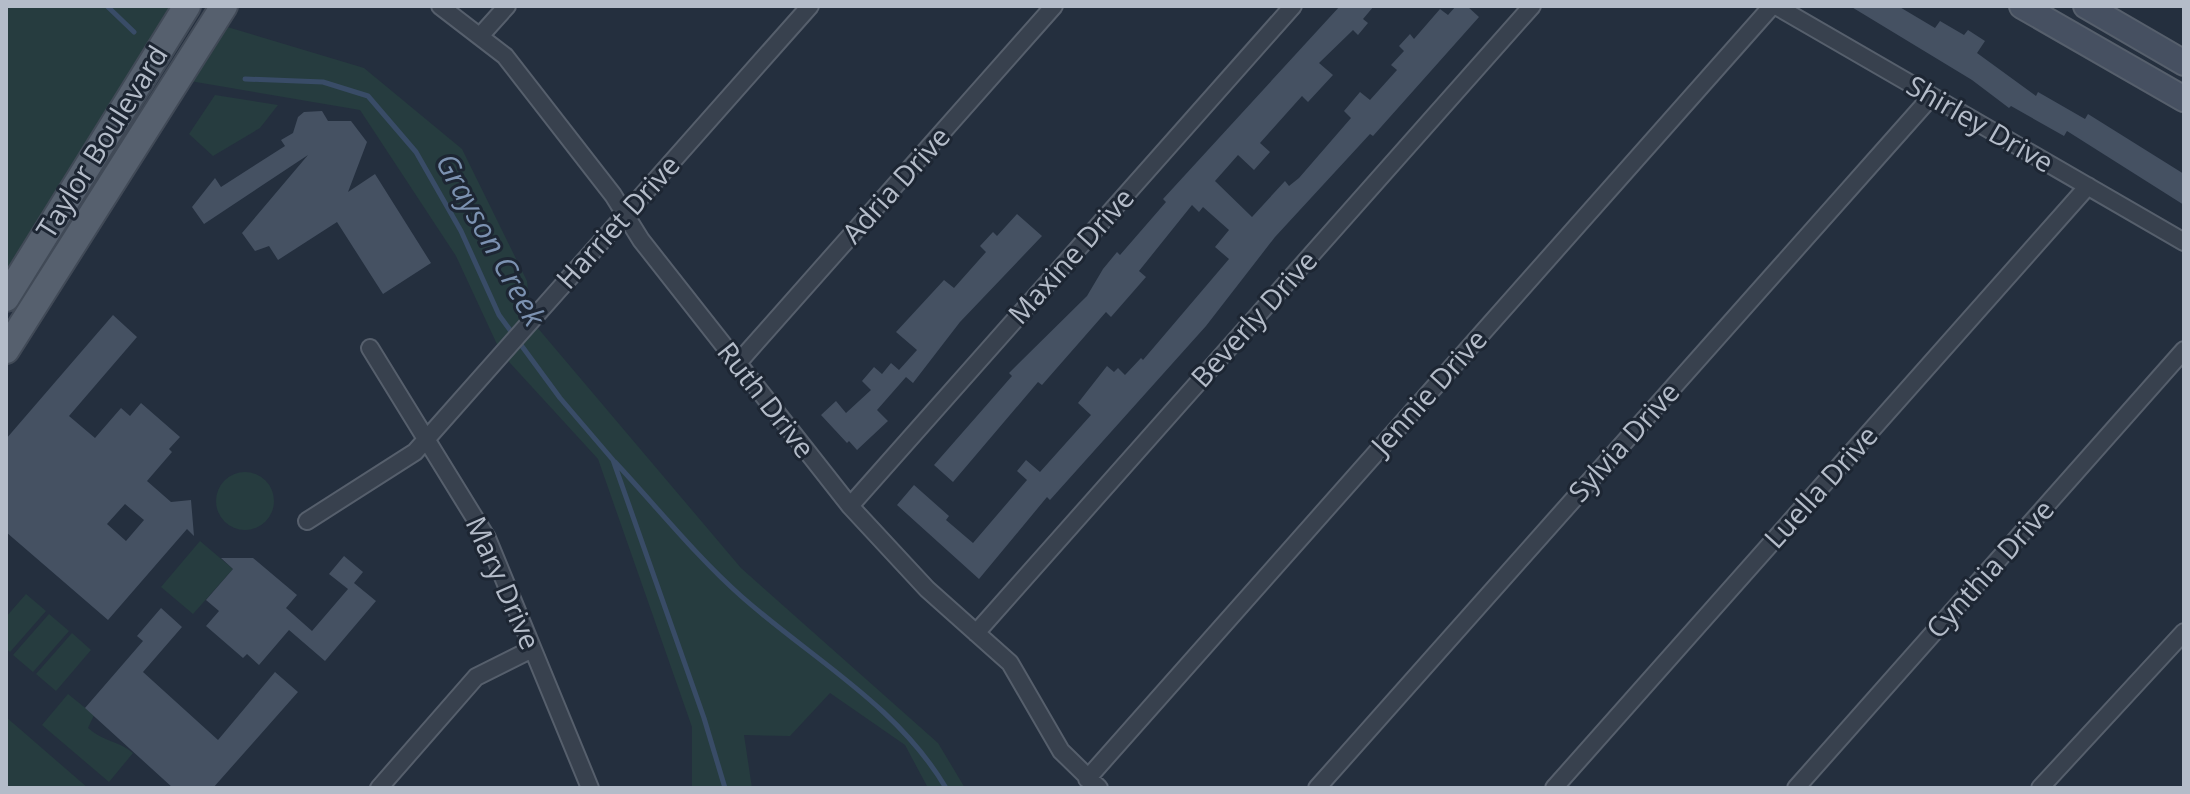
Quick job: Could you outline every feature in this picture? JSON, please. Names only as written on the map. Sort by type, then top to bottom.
[{"type":"main road","name":"Taylor Boulevard","points":[[6,298],[187,6]]},
{"type":"main road","name":"Taylor Boulevard","points":[[6,350],[224,6]]},
{"type":"main road","points":[[2022,6],[2184,99]]},
{"type":"main road","points":[[2086,6],[2184,63]]},
{"type":"street","name":"Ruth Drive","points":[[440,6],[505,56],[613,195],[625,216],[737,364],[850,506],[927,589],[1010,663],[1061,751],[1093,783]]},
{"type":"street","points":[[481,35],[507,6]]},
{"type":"street","name":"Harriet Drive","points":[[307,521],[415,452],[810,6]]},
{"type":"street","name":"Adria Drive","points":[[737,364],[1054,6]]},
{"type":"street","name":"Maxine Drive","points":[[850,506],[1293,6]]},
{"type":"street","name":"Beverly Drive","points":[[976,633],[1532,6]]},
{"type":"street","name":"Shirley Drive","points":[[1774,6],[2184,242]]},
{"type":"street","name":"Jennie Drive","points":[[1093,783],[1774,6]]},
{"type":"street","name":"Sylvia Drive","points":[[1317,788],[1931,97]]},
{"type":"street","name":"Luella Drive","points":[[1554,788],[2088,186]]},
{"type":"street","name":"Mary Drive","points":[[370,348],[487,538],[590,788]]},
{"type":"street","name":"Cynthia Drive","points":[[1796,788],[2184,350]]},
{"type":"street","points":[[2040,788],[2184,632]]},
{"type":"street","points":[[379,788],[476,677],[532,649]]},
{"type":"green space","points":[[6,6],[187,6],[6,298]]},
{"type":"green space","points":[[214,23],[364,68],[462,149],[527,281],[531,320],[741,568],[938,743],[965,788],[928,788],[905,745],[830,693],[790,736],[744,735],[752,788],[692,788],[692,727],[598,459],[501,353],[456,256],[360,110],[178,79]]},
{"type":"green space","points":[[215,95],[278,105],[260,128],[213,156],[189,134]]},
{"type":"green space","points":[[245,472],[256,474],[265,481],[272,490],[272,512],[265,521],[256,528],[245,530],[234,528],[225,521],[218,512],[216,501],[218,490],[225,481],[234,474]]},
{"type":"green space","points":[[200,541],[233,569],[193,614],[161,587]]},
{"type":"green space","points":[[26,594],[46,611],[10,652],[6,649],[6,617]]},
{"type":"green space","points":[[49,614],[69,631],[33,672],[13,655]]},
{"type":"green space","points":[[72,633],[91,650],[56,691],[36,674]]},
{"type":"green space","points":[[68,694],[94,715],[88,728],[133,753],[109,782],[42,725]]},
{"type":"green space","points":[[6,717],[88,788],[6,788]]},
{"type":"building","points":[[1340,6],[1374,6],[1363,19],[1368,23],[1358,35],[1353,30],[1319,63],[1333,75],[1308,102],[1302,96],[1260,143],[1270,152],[1254,170],[1238,155],[1215,181],[1252,217],[1285,181],[1289,186],[1299,178],[1351,118],[1344,111],[1360,92],[1370,100],[1397,70],[1391,65],[1404,51],[1399,46],[1410,34],[1414,39],[1440,9],[1448,15],[1456,6],[1467,6],[1479,17],[1373,136],[1370,134],[1275,237],[1206,326],[1050,500],[1047,497],[979,579],[897,505],[914,485],[949,516],[946,520],[973,543],[1027,480],[1017,471],[1026,460],[1040,472],[1091,415],[1078,403],[1107,366],[1114,372],[1118,368],[1125,375],[1141,358],[1143,360],[1229,259],[1215,247],[1229,230],[1203,207],[1199,212],[1192,205],[1139,271],[1146,277],[1111,317],[1106,312],[1042,385],[1038,382],[953,482],[934,465],[1012,376],[1009,373],[1087,296],[1117,252],[1120,255],[1166,202],[1163,199]]},
{"type":"building","points":[[1850,6],[1898,6],[1935,28],[1940,21],[1964,35],[1968,30],[1985,41],[1977,53],[2036,96],[2038,92],[2085,119],[2088,114],[2184,174],[2184,205],[2067,131],[2064,136],[2011,106],[2009,108],[1972,80]]},
{"type":"building","points":[[322,111],[328,121],[351,121],[367,142],[348,192],[375,174],[431,263],[383,294],[337,222],[278,260],[269,246],[255,251],[242,233],[308,155],[204,224],[192,207],[215,178],[221,187],[285,146],[281,140],[293,133],[298,117],[304,112]]},
{"type":"building","points":[[1017,214],[1042,236],[960,322],[913,383],[906,377],[877,410],[888,421],[857,450],[849,441],[847,443],[821,415],[836,401],[846,413],[871,390],[862,381],[874,367],[882,374],[891,363],[899,370],[917,350],[896,332],[944,280],[954,288],[986,252],[980,246],[993,232],[997,236]]},
{"type":"building","points":[[113,315],[137,337],[69,416],[95,438],[121,408],[130,416],[141,403],[180,437],[169,449],[172,452],[147,481],[171,502],[191,500],[194,536],[187,529],[108,620],[6,532],[6,439]],"holes":[[[125,504],[144,520],[126,541],[107,524]]]},
{"type":"building","points":[[344,556],[363,572],[354,583],[376,601],[325,661],[289,630],[259,665],[247,654],[243,658],[206,626],[219,611],[206,600],[233,569],[221,558],[253,558],[297,595],[286,608],[312,631],[348,589],[329,574]]},
{"type":"building","points":[[161,608],[182,627],[143,672],[218,740],[275,672],[298,692],[213,788],[173,788],[85,708],[143,641],[137,636]]},
{"type":"waterway","name":"Grayson Creek","points":[[107,6],[134,32]]},
{"type":"waterway","name":"Grayson Creek","points":[[245,79],[323,82],[368,96],[416,152],[461,231],[499,315],[560,398],[613,460],[704,718],[725,788]]},
{"type":"waterway","points":[[615,462],[724,581],[878,707],[926,759],[946,788]]}]
